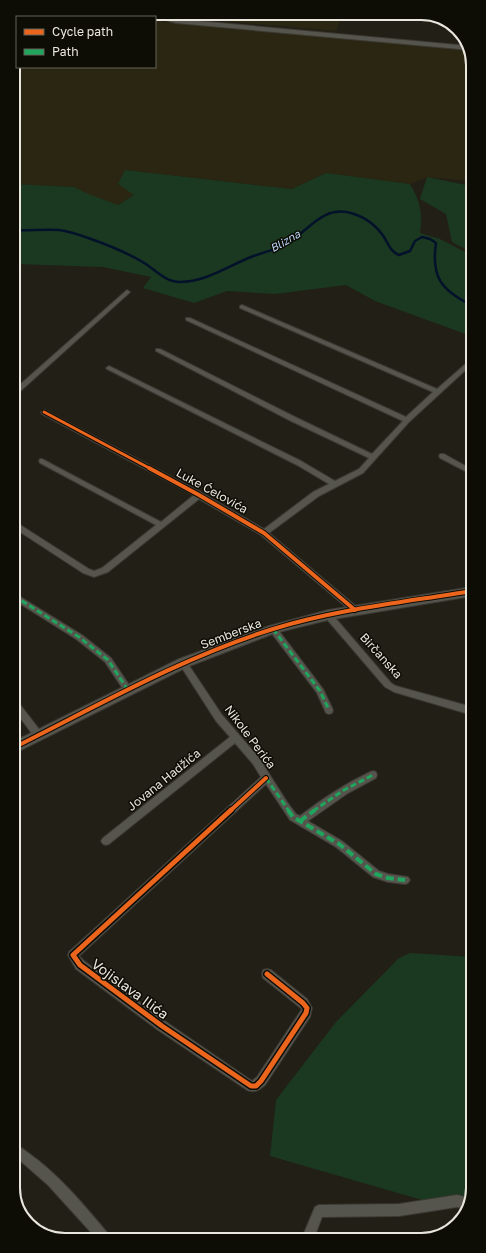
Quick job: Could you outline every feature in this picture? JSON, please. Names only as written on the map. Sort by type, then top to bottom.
[{"type":"street","points":[[170,20],[462,47]]},
{"type":"street","points":[[20,388],[127,292]]},
{"type":"street","points":[[242,307],[438,392]]},
{"type":"street","points":[[188,319],[407,420]]},
{"type":"street","points":[[158,350],[293,419],[374,458]]},
{"type":"street","points":[[109,368],[299,463],[335,484]]},
{"type":"street","points":[[264,533],[316,494],[361,470],[374,458],[407,420],[466,368]]},
{"type":"street","name":"Luke Ćelovića","points":[[44,412],[199,495],[264,533],[355,610]]},
{"type":"street","points":[[442,456],[466,469]]},
{"type":"street","points":[[42,461],[161,525]]},
{"type":"street","name":"Luke Ćelovića","points":[[20,528],[86,571],[94,574],[105,570],[199,495]]},
{"type":"street","name":"Semberska","points":[[20,745],[183,663],[273,628],[328,615],[466,592]]},
{"type":"street","points":[[20,600],[79,637],[108,660],[128,690]]},
{"type":"street","name":"Birčanska","points":[[328,615],[388,685],[394,689],[466,709]]},
{"type":"street","name":"Semberska","points":[[273,628],[320,691],[329,710]]},
{"type":"street","name":"Nikole Perića","points":[[183,663],[219,718],[256,761],[284,806],[293,817],[339,844],[376,874],[388,878],[405,880]]},
{"type":"street","points":[[20,712],[39,736]]},
{"type":"street","name":"Jovana Hadžića","points":[[106,841],[236,738]]},
{"type":"street","points":[[300,821],[334,795],[373,775]]},
{"type":"street","name":"Vojislava Ilića","points":[[266,778],[73,955],[80,965],[162,1026],[251,1086],[256,1086],[261,1081],[306,1013],[307,1008],[303,1003],[267,974]]},
{"type":"street","points":[[20,1154],[66,1194],[100,1233]]},
{"type":"street","points":[[310,1233],[319,1211],[399,1210],[457,1201],[464,1202]]},
{"type":"shaded area","points":[[156,20],[160,20],[162,22],[464,50],[466,65],[466,181],[427,177],[410,184],[326,173],[292,189],[125,170],[134,195],[118,205],[85,193],[74,187],[20,184],[20,68],[156,68]]},
{"type":"shaded area","points":[[213,20],[340,20],[336,31]]},
{"type":"green space","points":[[125,170],[292,189],[326,173],[410,184],[420,207],[420,233],[440,239],[466,252],[466,334],[375,301],[346,285],[275,294],[227,291],[194,303],[143,288],[151,277],[103,267],[20,264],[20,184],[74,187],[118,205],[134,195],[118,184]]},
{"type":"green space","points":[[427,177],[466,185],[466,249],[452,242],[446,214],[420,199]]},
{"type":"green space","points":[[410,953],[466,957],[466,1194],[465,1200],[436,1204],[270,1156],[276,1100],[336,1022],[399,958]]},
{"type":"waterway","name":"Blizna","points":[[20,230],[59,230],[75,233],[123,252],[146,264],[169,280],[180,282],[199,279],[217,273],[251,257],[275,249],[296,238],[317,220],[332,212],[341,211],[361,217],[374,225],[392,250],[399,255],[410,251],[415,241],[422,237],[430,239],[436,243],[435,265],[440,281],[452,294],[466,302]]},
{"type":"marked path","points":[[20,600],[79,637],[108,660],[128,690]]},
{"type":"marked path","points":[[273,629],[320,691],[329,710]]},
{"type":"marked path","points":[[300,821],[344,790],[373,775]]},
{"type":"marked path","points":[[266,778],[293,817],[339,844],[376,874],[388,878],[405,880]]},
{"type":"cycle path","points":[[44,412],[199,495],[264,533],[355,610]]},
{"type":"cycle path","points":[[20,744],[183,663],[273,629],[328,615],[466,592]]},
{"type":"cycle path","points":[[266,778],[73,955],[80,965],[162,1026],[251,1086],[256,1086],[261,1081],[306,1013],[307,1008],[303,1003],[267,974]]}]
